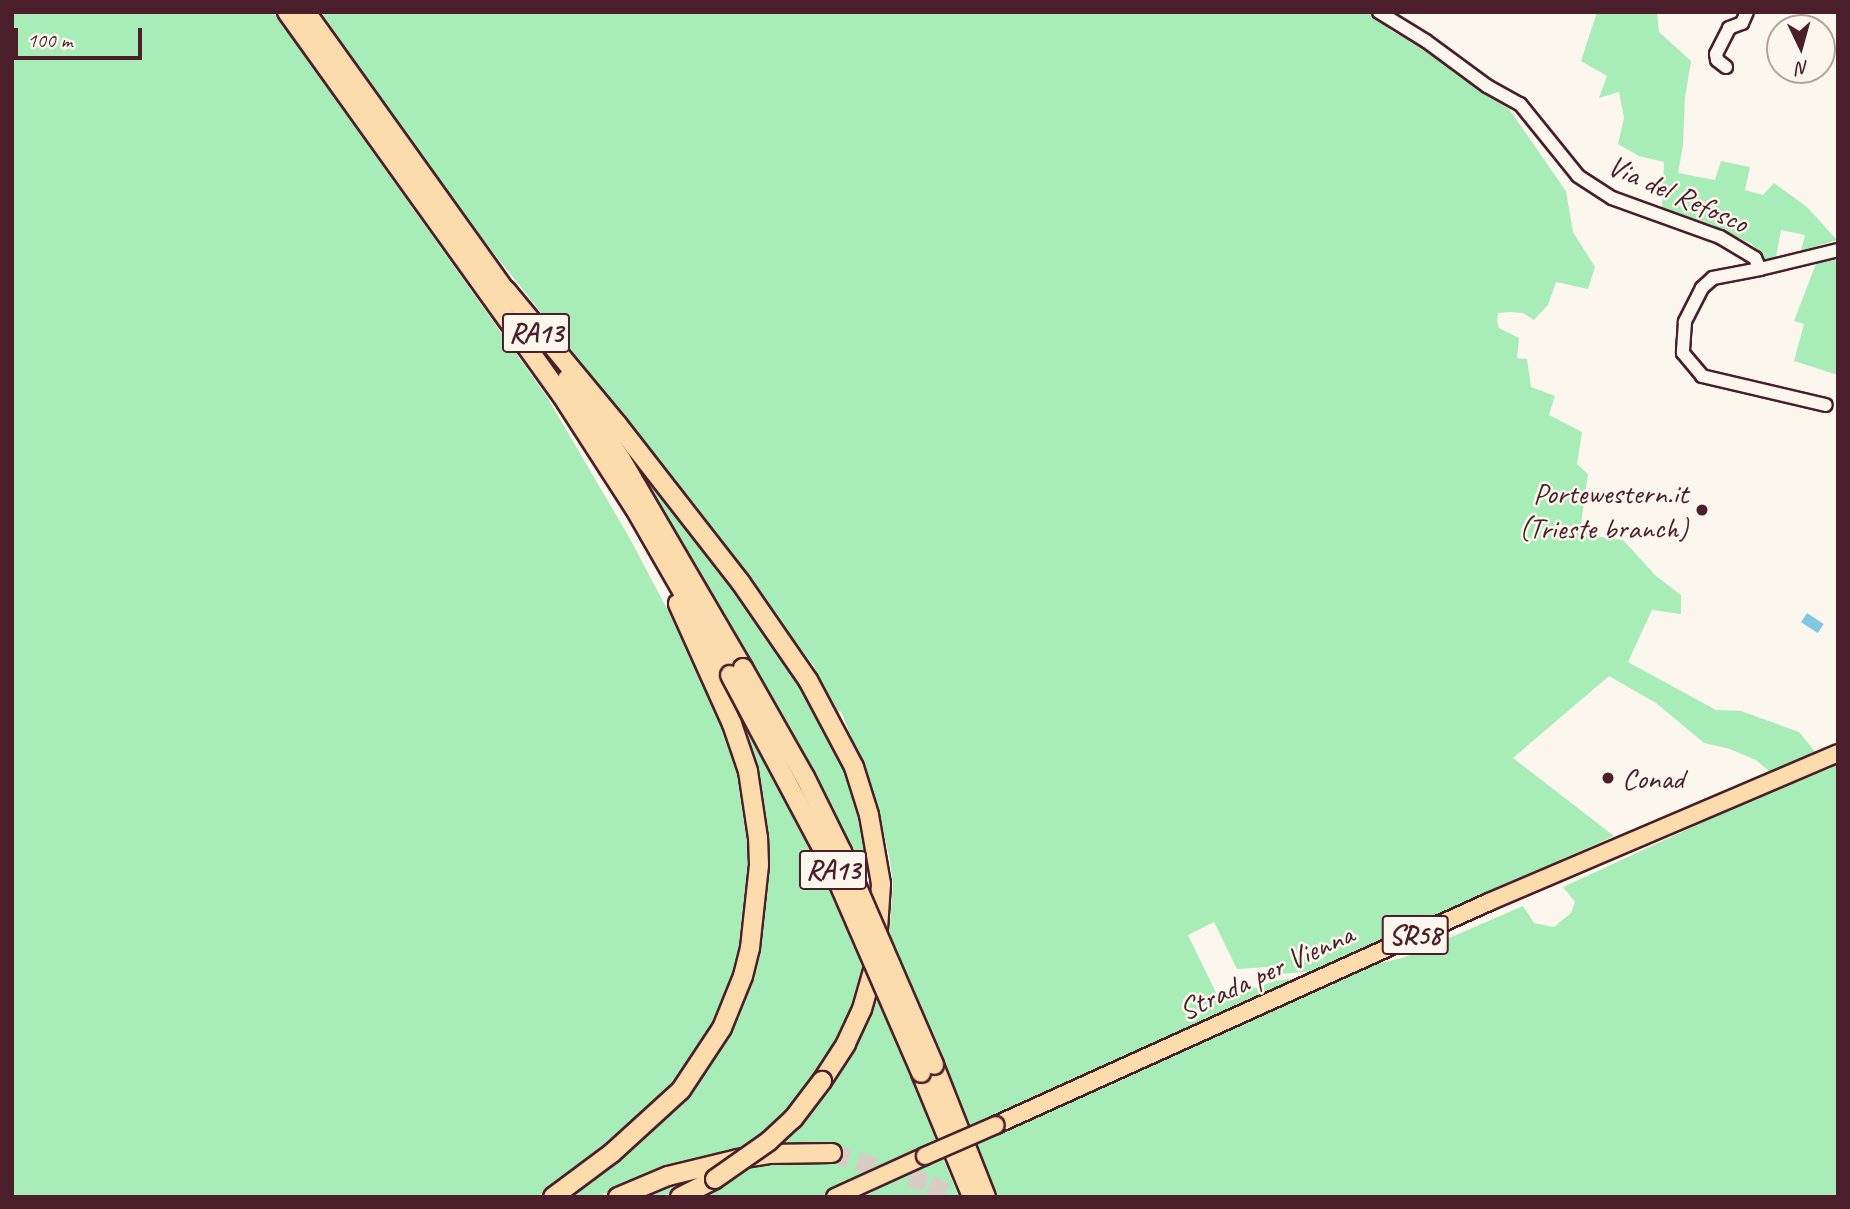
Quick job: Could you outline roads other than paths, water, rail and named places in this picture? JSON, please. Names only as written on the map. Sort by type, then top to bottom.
[{"type":"highway","name":"RA13","points":[[288,12],[499,305],[600,455],[805,778],[842,852],[928,1069],[972,1197]]},
{"type":"highway","name":"RA13","points":[[306,12],[506,290],[621,459],[737,672]]},
{"type":"highway","points":[[506,290],[618,425],[741,583],[808,680],[854,767],[869,815],[878,859],[881,909],[876,960],[862,1009],[846,1044],[793,1119],[769,1141],[715,1180],[680,1197]]},
{"type":"highway","points":[[553,1197],[612,1153],[681,1090],[722,1028],[743,976],[755,918],[759,865],[752,794],[740,743],[672,590],[661,554]]},
{"type":"highway","name":"RA13","points":[[928,1069],[986,1197]]},
{"type":"highway","points":[[618,1197],[668,1176],[738,1159],[768,1154],[832,1153]]},
{"type":"main road","name":"Strada per Vienna","points":[[835,1197],[1489,902],[1838,753]]},
{"type":"street","name":"Via del Refosco","points":[[1379,12],[1426,41],[1487,86],[1520,104],[1564,161],[1594,187],[1632,207],[1720,237],[1755,258],[1760,269]]},
{"type":"street","points":[[1726,67],[1717,60],[1716,54],[1728,28],[1742,23],[1746,12]]},
{"type":"street","name":"Via del Refosco","points":[[1826,405],[1702,376],[1683,353],[1685,322],[1702,288],[1713,278],[1838,250]]},
{"type":"water","points":[[1807,613],[1824,624],[1818,633],[1801,622]]},
{"type":"tunnel","points":[[832,1153],[930,1184],[954,1197]]},
{"type":"place","name":"Portewestern.it (Trieste branch)","points":[[1702,510]]},
{"type":"place","name":"Conad","points":[[1608,778]]}]
